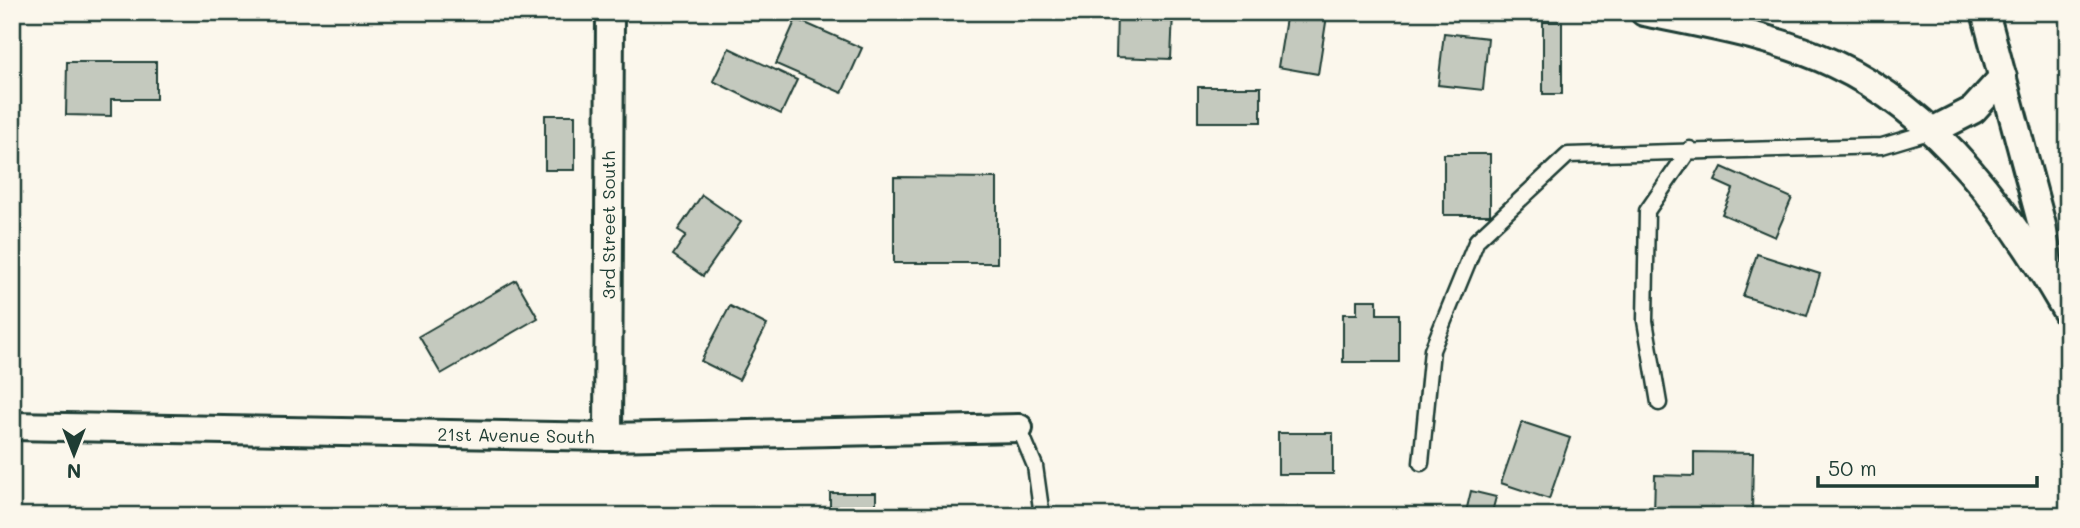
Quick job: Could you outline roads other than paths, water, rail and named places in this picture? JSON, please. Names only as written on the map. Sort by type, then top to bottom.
[{"type":"street","name":"3rd Street South","points":[[608,437],[610,12]]},
{"type":"street","points":[[1644,12],[1757,36],[1835,64],[1898,102],[1932,131],[1997,201],[2068,314]]},
{"type":"street","points":[[1985,12],[2042,225],[2052,286]]},
{"type":"street","points":[[1932,131],[1973,110],[2003,77]]},
{"type":"street","name":"21st Avenue South","points":[[12,426],[608,437],[1019,428]]},
{"type":"lane","points":[[1421,463],[1432,350],[1477,240],[1568,155],[1690,149],[1882,146],[1932,131]]},
{"type":"lane","points":[[1659,403],[1645,321],[1647,211],[1690,149]]},
{"type":"lane","points":[[1019,428],[1035,466],[1042,516]]}]
